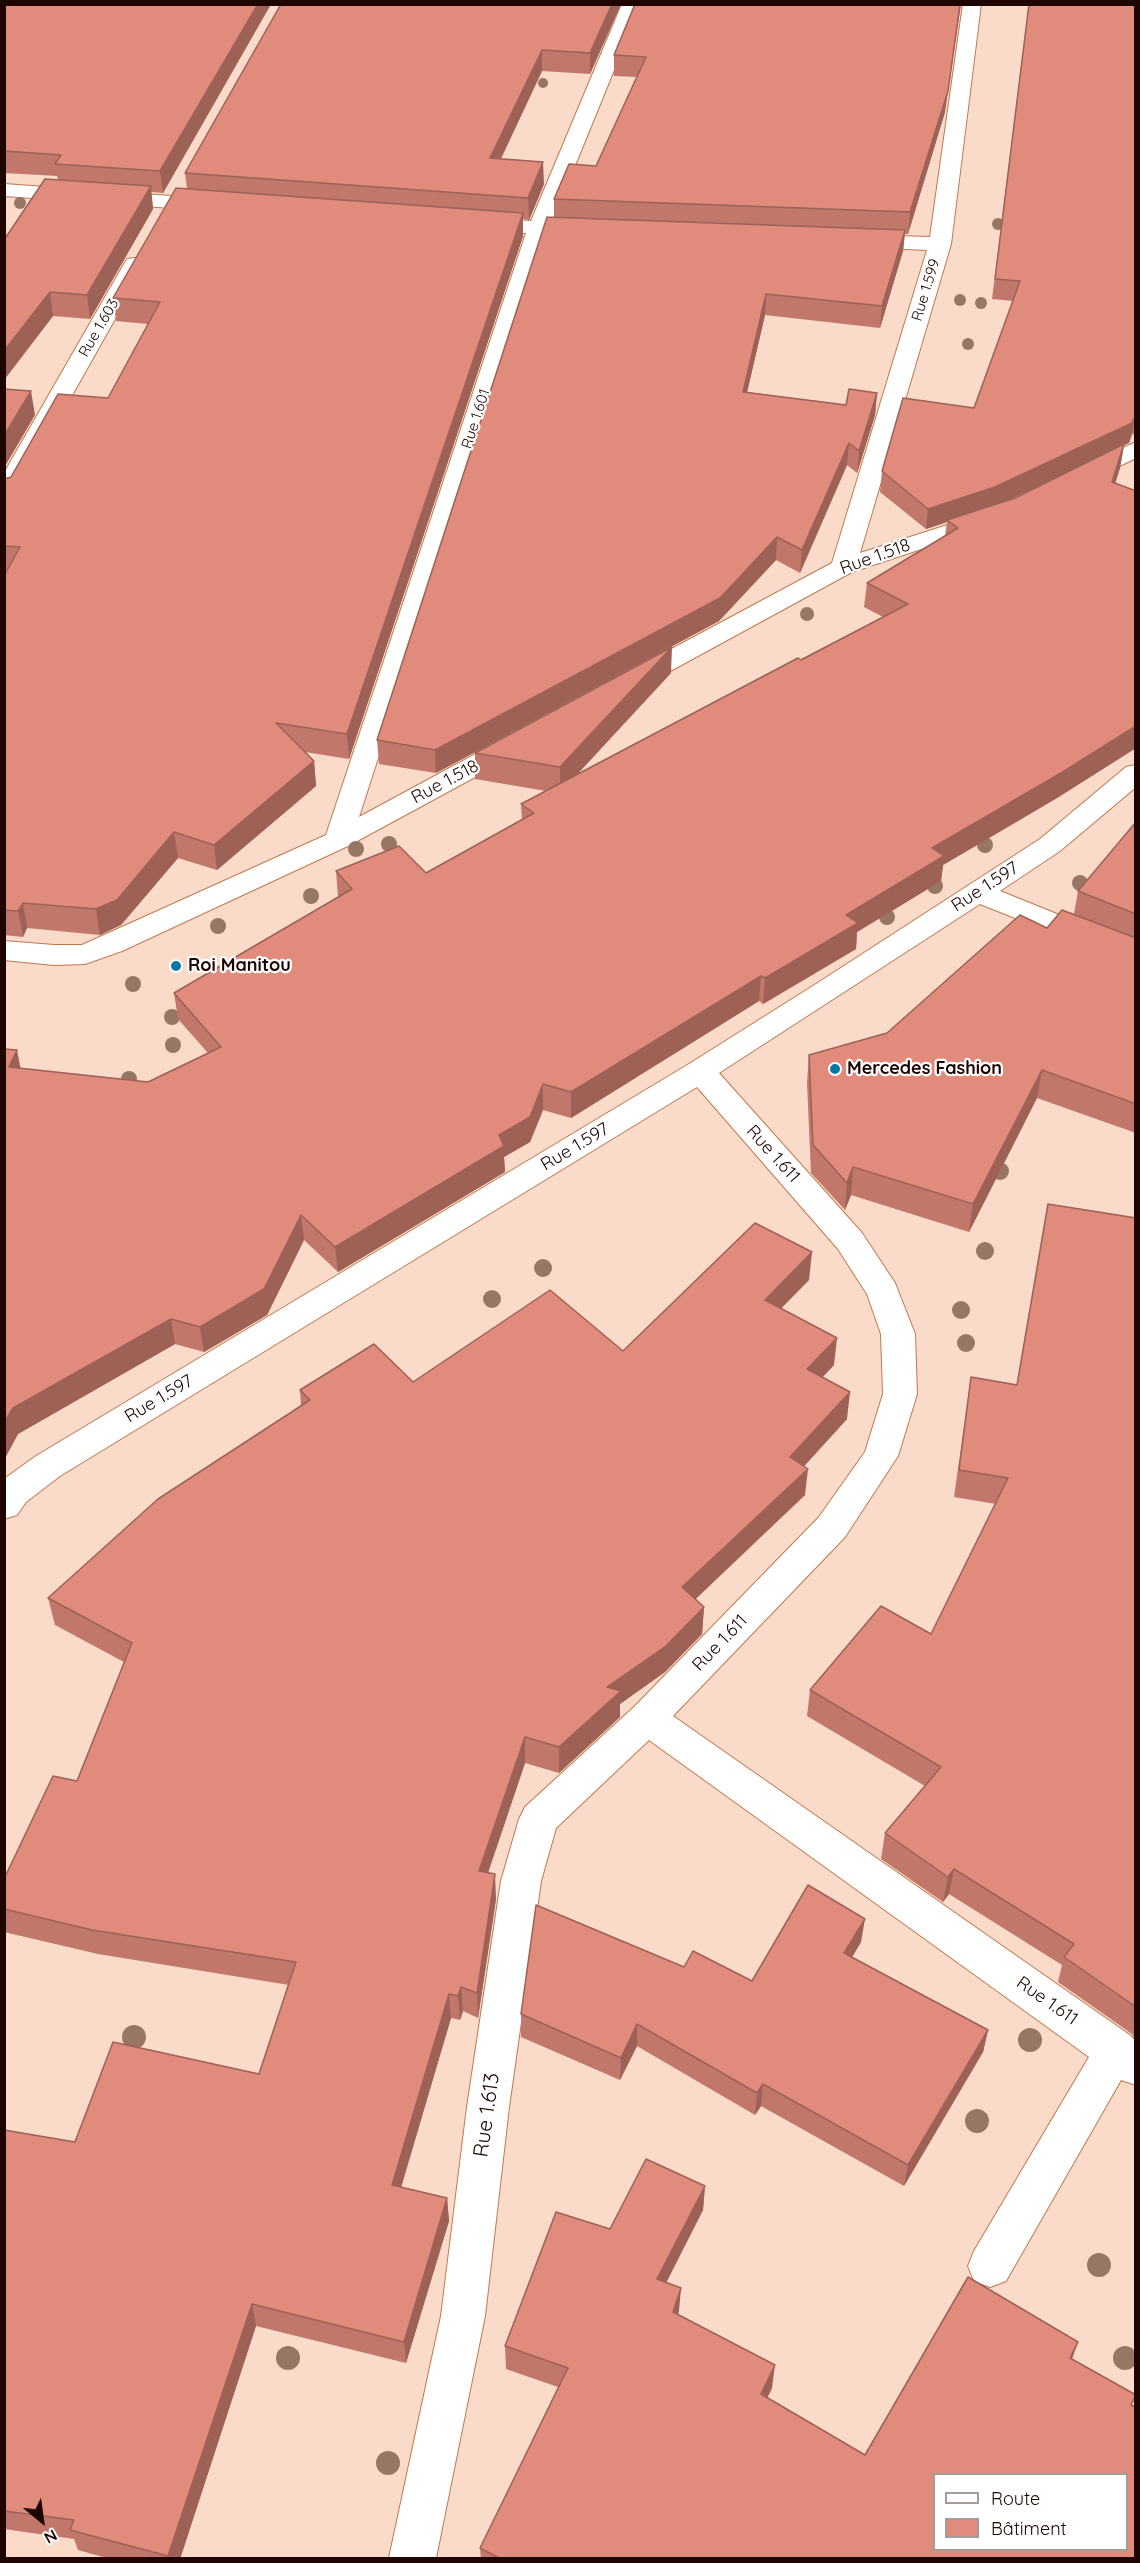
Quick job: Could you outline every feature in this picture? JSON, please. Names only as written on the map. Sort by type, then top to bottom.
[{"type":"street","name":"Rue 1.601","points":[[338,840],[538,229],[632,4]]},
{"type":"street","name":"Rue 1.599","points":[[843,567],[939,244],[972,4]]},
{"type":"street","points":[[159,222],[182,181]]},
{"type":"street","points":[[4,190],[230,206]]},
{"type":"street","points":[[455,223],[609,231]]},
{"type":"street","points":[[845,240],[939,244]]},
{"type":"street","name":"Rue 1.603","points":[[4,495],[148,242]]},
{"type":"street","points":[[1063,485],[1136,449]]},
{"type":"street","name":"Rue 1.518","points":[[611,692],[843,567],[1012,510]]},
{"type":"street","name":"Rue 1.518","points":[[4,950],[54,955],[85,954],[112,944],[338,840],[538,732]]},
{"type":"street","name":"Rue 1.597","points":[[4,1505],[13,1492],[48,1466],[700,1071],[1050,845],[1136,773]]},
{"type":"street","points":[[977,892],[1136,957]]},
{"type":"street","name":"Rue 1.611","points":[[700,1071],[850,1241],[883,1292],[898,1334],[900,1394],[881,1456],[832,1527],[647,1718],[1126,2058]]},
{"type":"street","name":"Rue 1.613","points":[[412,2559],[463,2316],[488,2107],[521,1881],[539,1819],[647,1718]]},
{"type":"street","points":[[990,2266],[1126,2058]]},
{"type":"building","points":[[4,4],[258,4],[160,171],[55,164],[61,155],[4,151]]},
{"type":"building","points":[[281,4],[612,4],[590,53],[542,50],[490,158],[543,162],[528,198],[185,173]]},
{"type":"building","points":[[635,4],[960,4],[948,91],[910,212],[554,199],[569,164],[596,166],[646,57],[614,55]]},
{"type":"building","points":[[1029,4],[1136,4],[1136,414],[1132,423],[995,487],[928,509],[882,471],[903,398],[974,408],[1020,281],[995,279]]},
{"type":"building","points":[[45,179],[151,186],[87,295],[50,292],[4,351],[4,240]]},
{"type":"building","points":[[176,188],[523,213],[347,734],[276,723],[314,761],[214,845],[174,832],[117,900],[96,909],[23,903],[18,911],[4,910],[4,576],[20,547],[4,546],[4,479],[11,477],[58,394],[108,398],[160,302],[113,298]]},
{"type":"building","points":[[547,217],[905,230],[882,306],[766,294],[743,392],[846,405],[849,389],[877,393],[859,451],[849,443],[802,550],[777,537],[720,598],[435,750],[377,740]]},
{"type":"building","points":[[4,389],[31,391],[4,436]]},
{"type":"building","points":[[1124,444],[1112,482],[1136,491],[1136,726],[1061,773],[932,848],[944,856],[846,915],[858,923],[765,978],[761,976],[571,1092],[543,1084],[530,1117],[499,1135],[504,1146],[335,1247],[301,1215],[264,1289],[200,1327],[171,1319],[13,1408],[4,1423],[4,1049],[17,1050],[9,1067],[148,1082],[221,1047],[174,993],[352,889],[336,871],[399,846],[426,873],[534,813],[521,804],[798,658],[801,660],[908,604],[867,583],[958,528],[947,520],[1015,498]]},
{"type":"building","points":[[672,647],[560,767],[475,753]]},
{"type":"building","points":[[1136,822],[1136,914],[1078,891]]},
{"type":"building","points":[[1062,910],[1136,938],[1136,1104],[1042,1070],[973,1204],[853,1167],[847,1183],[813,1145],[809,1055],[887,1033],[1020,915],[1047,928]]},
{"type":"building","points":[[1048,1204],[1136,1218],[1136,2007],[1064,1957],[1074,1944],[954,1869],[948,1877],[885,1833],[941,1767],[810,1690],[881,1606],[931,1634],[1008,1478],[959,1470],[971,1377],[1017,1385]]},
{"type":"building","points":[[755,1223],[812,1252],[765,1300],[837,1338],[807,1369],[850,1392],[790,1457],[808,1469],[682,1587],[704,1607],[666,1646],[607,1687],[621,1691],[559,1747],[525,1737],[479,1871],[495,1874],[477,1993],[461,1987],[458,1996],[449,1994],[392,2185],[447,2198],[404,2342],[252,2304],[168,2556],[70,2530],[74,2520],[4,2511],[4,2130],[75,2142],[113,2042],[259,2074],[296,1962],[92,1930],[4,1909],[4,1879],[53,1776],[77,1781],[132,1643],[48,1598],[158,1499],[310,1400],[300,1390],[374,1344],[413,1382],[550,1290],[623,1351]]},
{"type":"building","points":[[808,1885],[865,1919],[844,1953],[988,2030],[908,2165],[763,2084],[757,2093],[637,2024],[621,2058],[521,2014],[536,1905],[684,1967],[693,1951],[752,1981]]},
{"type":"building","points":[[646,2159],[705,2186],[657,2279],[681,2288],[673,2312],[775,2365],[761,2394],[865,2455],[968,2277],[1078,2342],[1070,2358],[1136,2395],[1131,2405],[1136,2407],[1136,2559],[501,2559],[480,2548],[568,2368],[505,2346],[556,2212],[610,2229]]},
{"type":"place","name":"Roi Manitou","points":[[176,966]]},
{"type":"place","name":"Mercedes Fashion","points":[[835,1069]]}]
